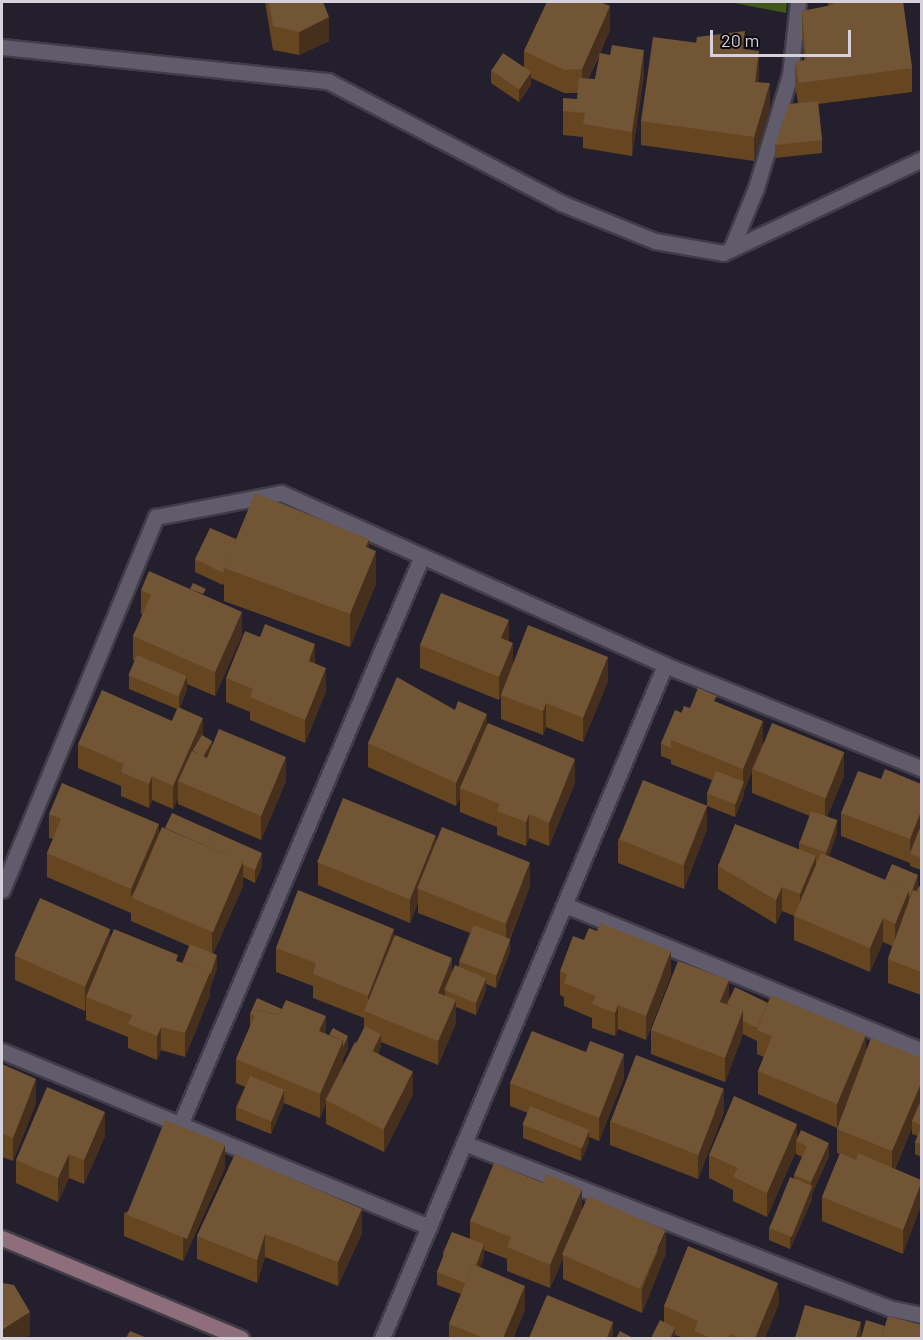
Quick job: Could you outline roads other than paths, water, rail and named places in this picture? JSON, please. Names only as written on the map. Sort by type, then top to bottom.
[{"type":"street","points":[[731,249],[756,188],[790,75],[798,2]]},
{"type":"street","points":[[2,47],[328,81],[561,203],[655,241],[723,253],[921,159]]},
{"type":"street","points":[[2,890],[156,517],[281,493],[665,665],[921,769]]},
{"type":"street","points":[[180,1125],[422,556]]},
{"type":"street","points":[[382,1338],[665,665]]},
{"type":"street","points":[[565,905],[921,1051]]},
{"type":"street","points":[[2,1051],[429,1227]]},
{"type":"street","points":[[464,1143],[889,1308],[921,1316]]},
{"type":"street","points":[[2,1238],[241,1338]]}]
